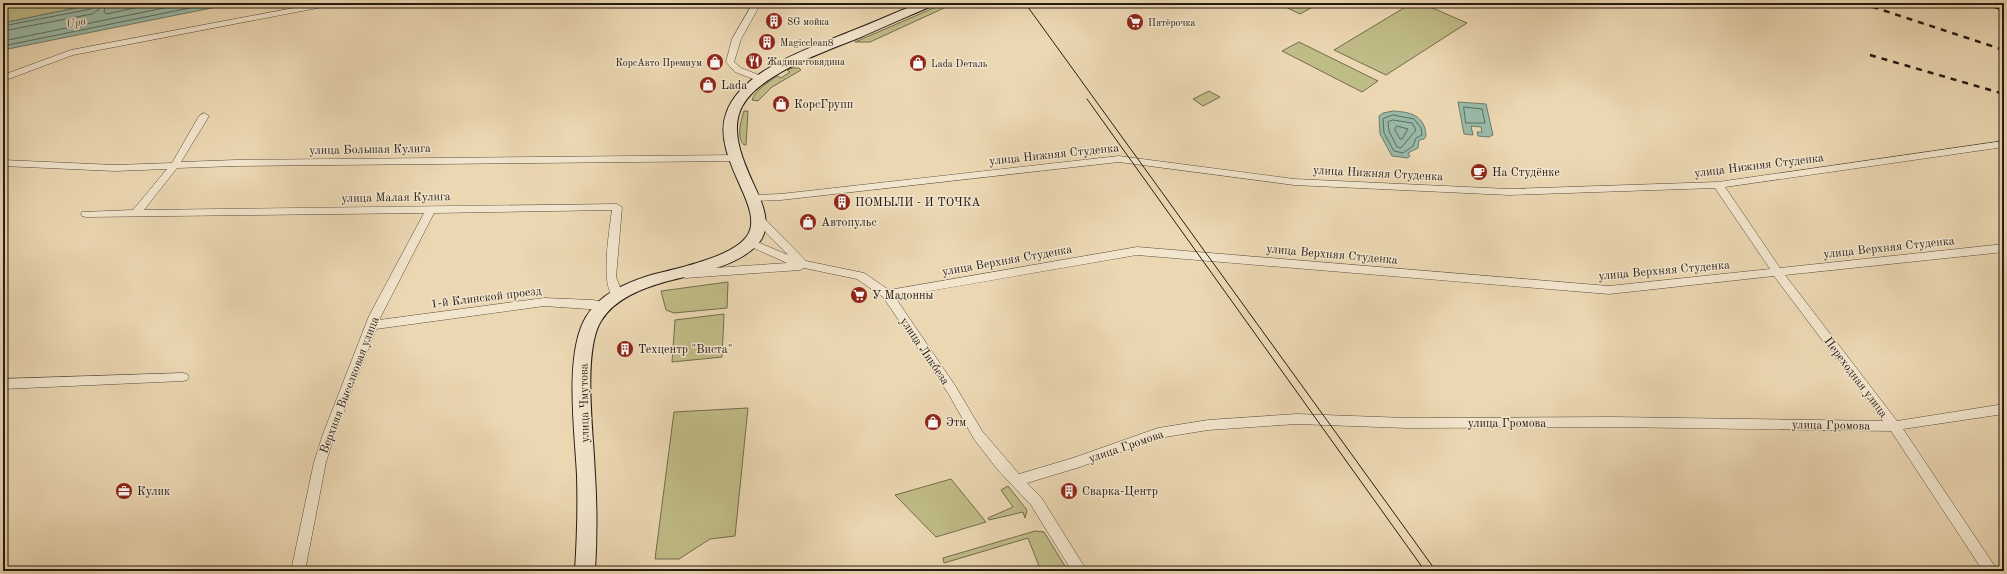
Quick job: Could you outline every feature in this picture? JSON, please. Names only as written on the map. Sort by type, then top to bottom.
[{"type":"main road","points":[[751,243],[757,234],[759,219],[731,142],[731,118],[736,105],[746,92],[761,79],[797,59],[930,3]]},
{"type":"main road","name":"улица Чмутова","points":[[585,571],[588,530],[582,386],[585,343],[592,320],[603,306],[617,295],[648,282],[678,275],[725,259],[751,243]]},
{"type":"street","points":[[3,78],[71,53],[334,3]]},
{"type":"street","points":[[756,3],[741,28],[730,54],[730,62],[738,70],[761,79]]},
{"type":"street","points":[[136,214],[175,165],[204,116]]},
{"type":"street","name":"улица Нижняя Cтуденкa","points":[[752,198],[788,196],[1119,159],[1294,182],[1509,192],[1718,185],[2004,144]]},
{"type":"street","name":"улица Большая Кулига","points":[[3,163],[115,168],[175,165],[737,158]]},
{"type":"street","name":"Переходная улица","points":[[1718,185],[1776,272],[1894,426],[1991,571]]},
{"type":"street","name":"улица Малая Кулига","points":[[86,214],[617,207],[611,277],[617,295]]},
{"type":"street","name":"Верхняя Выселковая улица","points":[[298,571],[320,462],[372,325],[431,209]]},
{"type":"street","points":[[759,219],[786,248],[808,265]]},
{"type":"street","name":"улица Ликбеза","points":[[751,243],[786,259],[860,276],[887,294],[952,390],[978,435],[998,460],[1036,501],[1080,571]]},
{"type":"street","name":"улица Верхняя Cтуденка","points":[[1776,272],[2004,248]]},
{"type":"street","name":"улица Верхняя Студенка","points":[[887,294],[1137,251],[1609,290],[1776,272]]},
{"type":"street","points":[[678,275],[808,265]]},
{"type":"street","name":"1-й Клинской проезд","points":[[372,325],[544,302],[593,304],[603,306]]},
{"type":"street","points":[[3,384],[183,377]]},
{"type":"street","name":"улица Громова","points":[[1018,480],[1075,464],[1158,433],[1208,425],[1297,418],[1407,424],[1613,422],[1894,426],[2004,409]]},
{"type":"shaded area","points":[[100,3],[3,23],[3,4]]},
{"type":"shaded area","points":[[945,3],[955,3],[870,42],[855,42]]},
{"type":"shaded area","points":[[1277,3],[1320,3],[1300,14]]},
{"type":"shaded area","points":[[1412,3],[1421,3],[1467,23],[1386,75],[1334,50]]},
{"type":"shaded area","points":[[1299,42],[1378,81],[1362,92],[1282,51]]},
{"type":"shaded area","points":[[799,68],[801,70],[772,87],[758,101],[752,100],[763,86],[777,76],[781,78],[790,72],[787,70]]},
{"type":"shaded area","points":[[1209,91],[1220,97],[1203,106],[1193,99]]},
{"type":"shaded area","points":[[744,111],[748,111],[746,145],[744,145],[740,138]]},
{"type":"shaded area","points":[[728,282],[727,308],[674,313],[666,310],[661,291]]},
{"type":"shaded area","points":[[724,314],[722,357],[672,362],[675,320]]},
{"type":"shaded area","points":[[748,408],[735,536],[710,539],[679,559],[655,559],[674,412]]},
{"type":"shaded area","points":[[951,479],[986,522],[936,537],[895,495]]},
{"type":"shaded area","points":[[1008,486],[1027,510],[1025,518],[1023,512],[989,520],[988,518],[1013,507],[1001,490]]},
{"type":"shaded area","points":[[1035,531],[1044,532],[1068,571],[1041,571],[1028,538],[944,563],[943,558]]},
{"type":"water","name":"Upa","points":[[100,3],[236,3],[3,50],[3,23]]},
{"type":"water","points":[[1458,102],[1486,104],[1493,135],[1489,137],[1478,136],[1477,132],[1482,132],[1481,127],[1471,126],[1473,135],[1464,134]]},
{"type":"water","points":[[1393,111],[1405,112],[1416,116],[1423,123],[1425,129],[1426,136],[1424,139],[1419,140],[1418,148],[1408,153],[1410,156],[1408,158],[1392,156],[1380,134],[1379,116],[1383,113]]},
{"type":"tram line","points":[[1025,3],[1436,571]]},
{"type":"tram line","points":[[1087,99],[1425,571]]},
{"type":"railway","points":[[1861,3],[2004,50]]},
{"type":"railway","points":[[1982,3],[2004,10]]},
{"type":"railway","points":[[1870,55],[2004,94]]},
{"type":"place","name":"SG мойка","points":[[774,21]]},
{"type":"place","name":"Пятёрочка","points":[[1135,22]]},
{"type":"place","name":"Magicclean8","points":[[767,42]]},
{"type":"place","name":"Жадина говядина","points":[[754,61]]},
{"type":"place","name":"КорсАвто Премиум","points":[[715,62]]},
{"type":"place","name":"Lada Dеталь","points":[[918,63]]},
{"type":"place","name":"Lada","points":[[708,85]]},
{"type":"place","name":"КорсГрупп","points":[[781,104]]},
{"type":"place","name":"На Студёнке","points":[[1479,172]]},
{"type":"place","name":"ПОМЫЛИ - И ТОЧКА","points":[[842,202]]},
{"type":"place","name":"Автопульс","points":[[808,222]]},
{"type":"place","name":"У Мадонны","points":[[859,295]]},
{"type":"place","name":"Техцентр \"Виста\"","points":[[625,349]]},
{"type":"place","name":"Этм","points":[[933,422]]},
{"type":"place","name":"Кулик","points":[[124,491]]},
{"type":"place","name":"Сварка-Центр","points":[[1069,491]]}]
